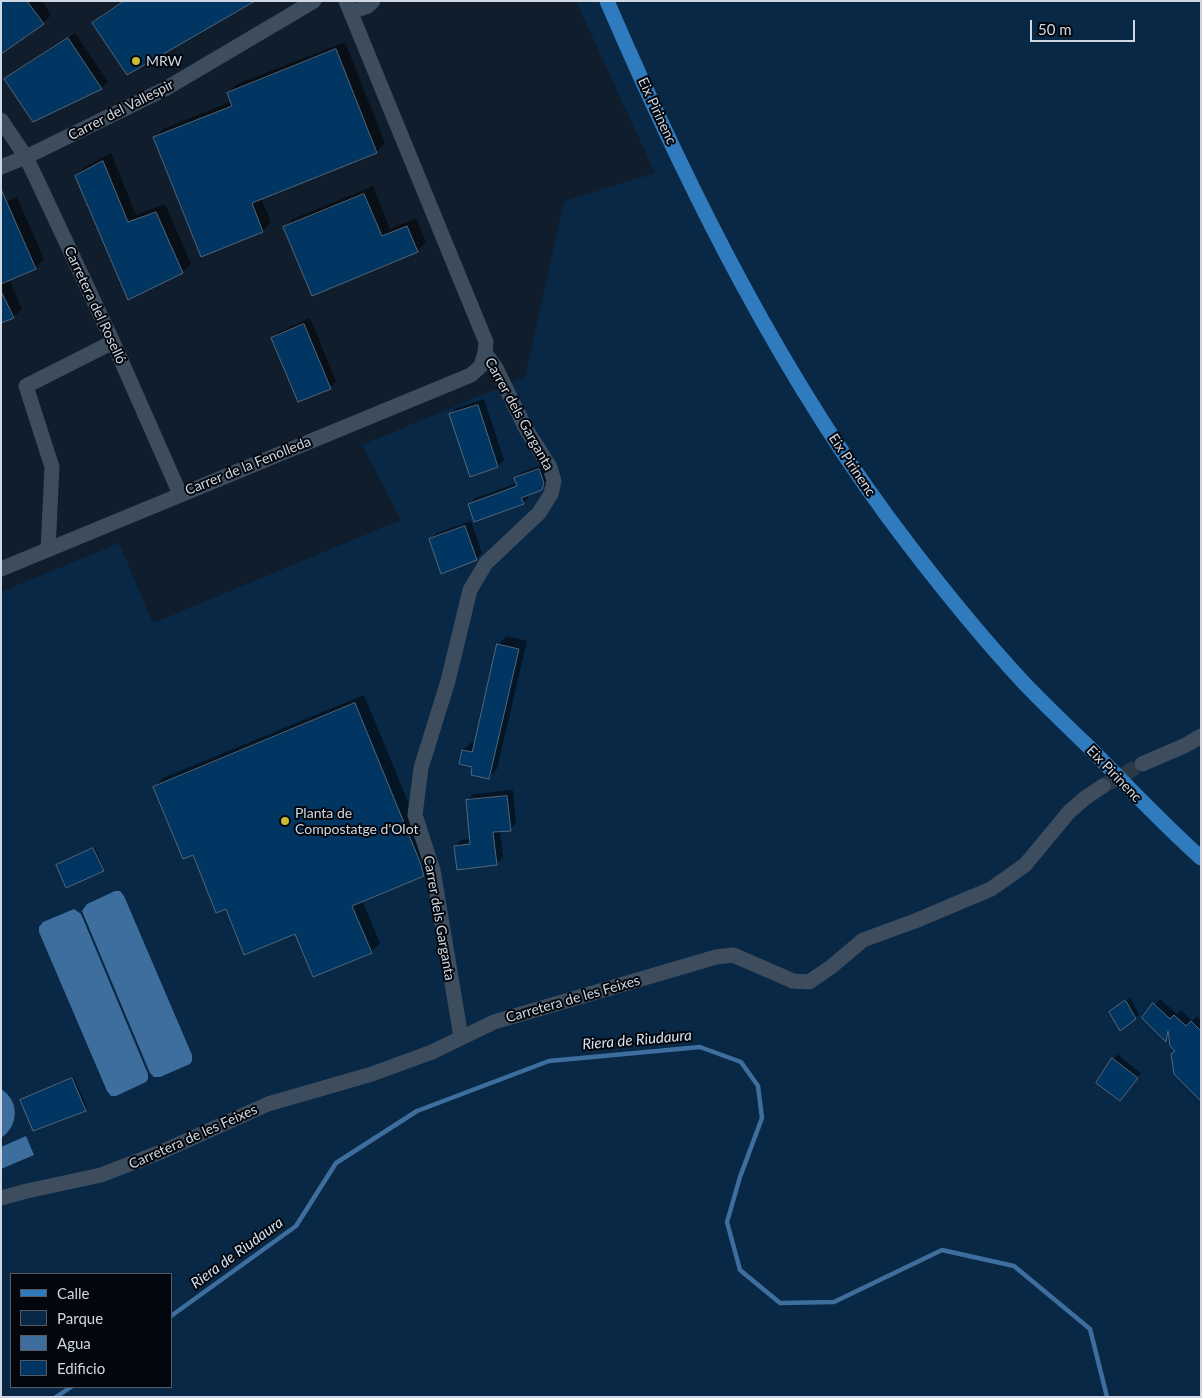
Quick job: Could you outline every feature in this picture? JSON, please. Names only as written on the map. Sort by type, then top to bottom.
[{"type":"main road","name":"Eix Pirinenc","points":[[608,3],[680,161],[745,288],[801,386],[872,495],[914,552],[1023,681],[1165,826],[1201,858]]},
{"type":"street","name":"Carrer del Vallespir","points":[[1,167],[26,157],[165,89],[314,1]]},
{"type":"street","name":"Carrer dels Garganta","points":[[373,1],[368,6],[349,7],[486,342],[485,353],[496,368],[526,429],[550,467],[554,480],[551,494],[539,513],[486,563],[470,590],[448,681],[421,768],[415,814],[433,870],[461,1037]]},
{"type":"street","name":"Carretera del Roselló","points":[[1,120],[26,157],[180,494]]},
{"type":"street","points":[[48,550],[52,466],[26,386],[112,342]]},
{"type":"street","name":"Carrer de la Fenolleda","points":[[1,569],[471,375],[481,366],[485,353]]},
{"type":"street","points":[[1142,764],[1186,745],[1201,736]]},
{"type":"street","name":"Carretera de les Feixes","points":[[1,1198],[27,1190],[100,1175],[118,1169],[268,1104],[372,1074],[432,1052],[494,1022],[727,955],[733,955],[794,981],[809,982],[831,967],[863,940],[915,921],[990,889],[1025,865],[1069,812],[1102,786]]},
{"type":"green space","points":[[576,1],[1201,1],[1201,1397],[1,1397],[1,592],[119,543],[153,623],[401,520],[362,445],[525,377],[564,201],[655,173]]},
{"type":"water","points":[[115,891],[120,891],[124,896],[192,1055],[190,1064],[160,1077],[154,1077],[150,1073],[82,911],[87,904]]},
{"type":"water","points":[[74,909],[81,914],[148,1074],[146,1082],[116,1096],[111,1096],[107,1091],[39,932],[39,927],[43,922]]},
{"type":"water","points":[[1,1089],[12,1100],[15,1113],[11,1127],[1,1138]]},
{"type":"water","points":[[26,1136],[34,1155],[1,1169],[1,1147]]},
{"type":"building","points":[[1,1],[27,1],[44,24],[1,54]]},
{"type":"building","points":[[124,1],[255,1],[127,75],[92,23]]},
{"type":"building","points":[[68,38],[102,89],[33,122],[4,79]]},
{"type":"building","points":[[336,49],[377,153],[252,203],[263,232],[201,257],[153,137],[232,106],[227,93]]},
{"type":"building","points":[[103,161],[128,222],[156,212],[183,273],[128,300],[75,176]]},
{"type":"building","points":[[1,189],[36,269],[1,284]]},
{"type":"building","points":[[364,194],[382,236],[407,226],[418,252],[312,296],[283,227]]},
{"type":"building","points":[[1,291],[14,318],[1,323]]},
{"type":"building","points":[[304,324],[331,389],[298,402],[271,338]]},
{"type":"building","points":[[478,405],[498,467],[470,477],[449,414]]},
{"type":"building","points":[[539,469],[544,483],[542,490],[521,498],[524,504],[474,522],[468,504],[517,486],[514,478]]},
{"type":"building","points":[[465,526],[477,560],[441,574],[429,539]]},
{"type":"building","points":[[497,644],[519,649],[489,779],[471,775],[472,767],[459,764],[462,750],[472,752]]},
{"type":"building","name":"Planta de Compostatge d'Olot","points":[[355,703],[424,876],[352,906],[372,953],[313,977],[295,934],[244,955],[226,909],[216,913],[193,855],[183,859],[153,787]]},
{"type":"building","points":[[507,796],[511,831],[493,832],[497,865],[457,870],[454,846],[470,844],[466,800]]},
{"type":"building","points":[[93,848],[104,871],[66,888],[56,865]]},
{"type":"building","points":[[1126,1001],[1136,1019],[1120,1031],[1109,1012]]},
{"type":"building","points":[[1153,1003],[1170,1019],[1174,1015],[1186,1026],[1191,1021],[1201,1031],[1201,1101],[1174,1074],[1171,1054],[1175,1051],[1170,1046],[1168,1031],[1166,1042],[1142,1018]]},
{"type":"building","points":[[1112,1058],[1138,1078],[1120,1101],[1096,1083]]},
{"type":"building","points":[[72,1078],[86,1111],[33,1131],[20,1100]]},
{"type":"waterway","name":"Riera de Riudaura","points":[[172,1315],[296,1226],[336,1163],[417,1111],[549,1061],[700,1047],[741,1062],[758,1086],[762,1118],[740,1177],[727,1222],[740,1270],[780,1303],[834,1302],[942,1250],[1014,1266],[1090,1329],[1107,1397]]},
{"type":"waterway","name":"Riera de Riudaura","points":[[56,1397],[70,1388]]},
{"type":"tunnel","points":[[1103,786],[1142,764]]},
{"type":"place","name":"MRW","points":[[136,61]]},
{"type":"place","name":"Planta de Compostatge d'Olot","points":[[285,821]]}]
